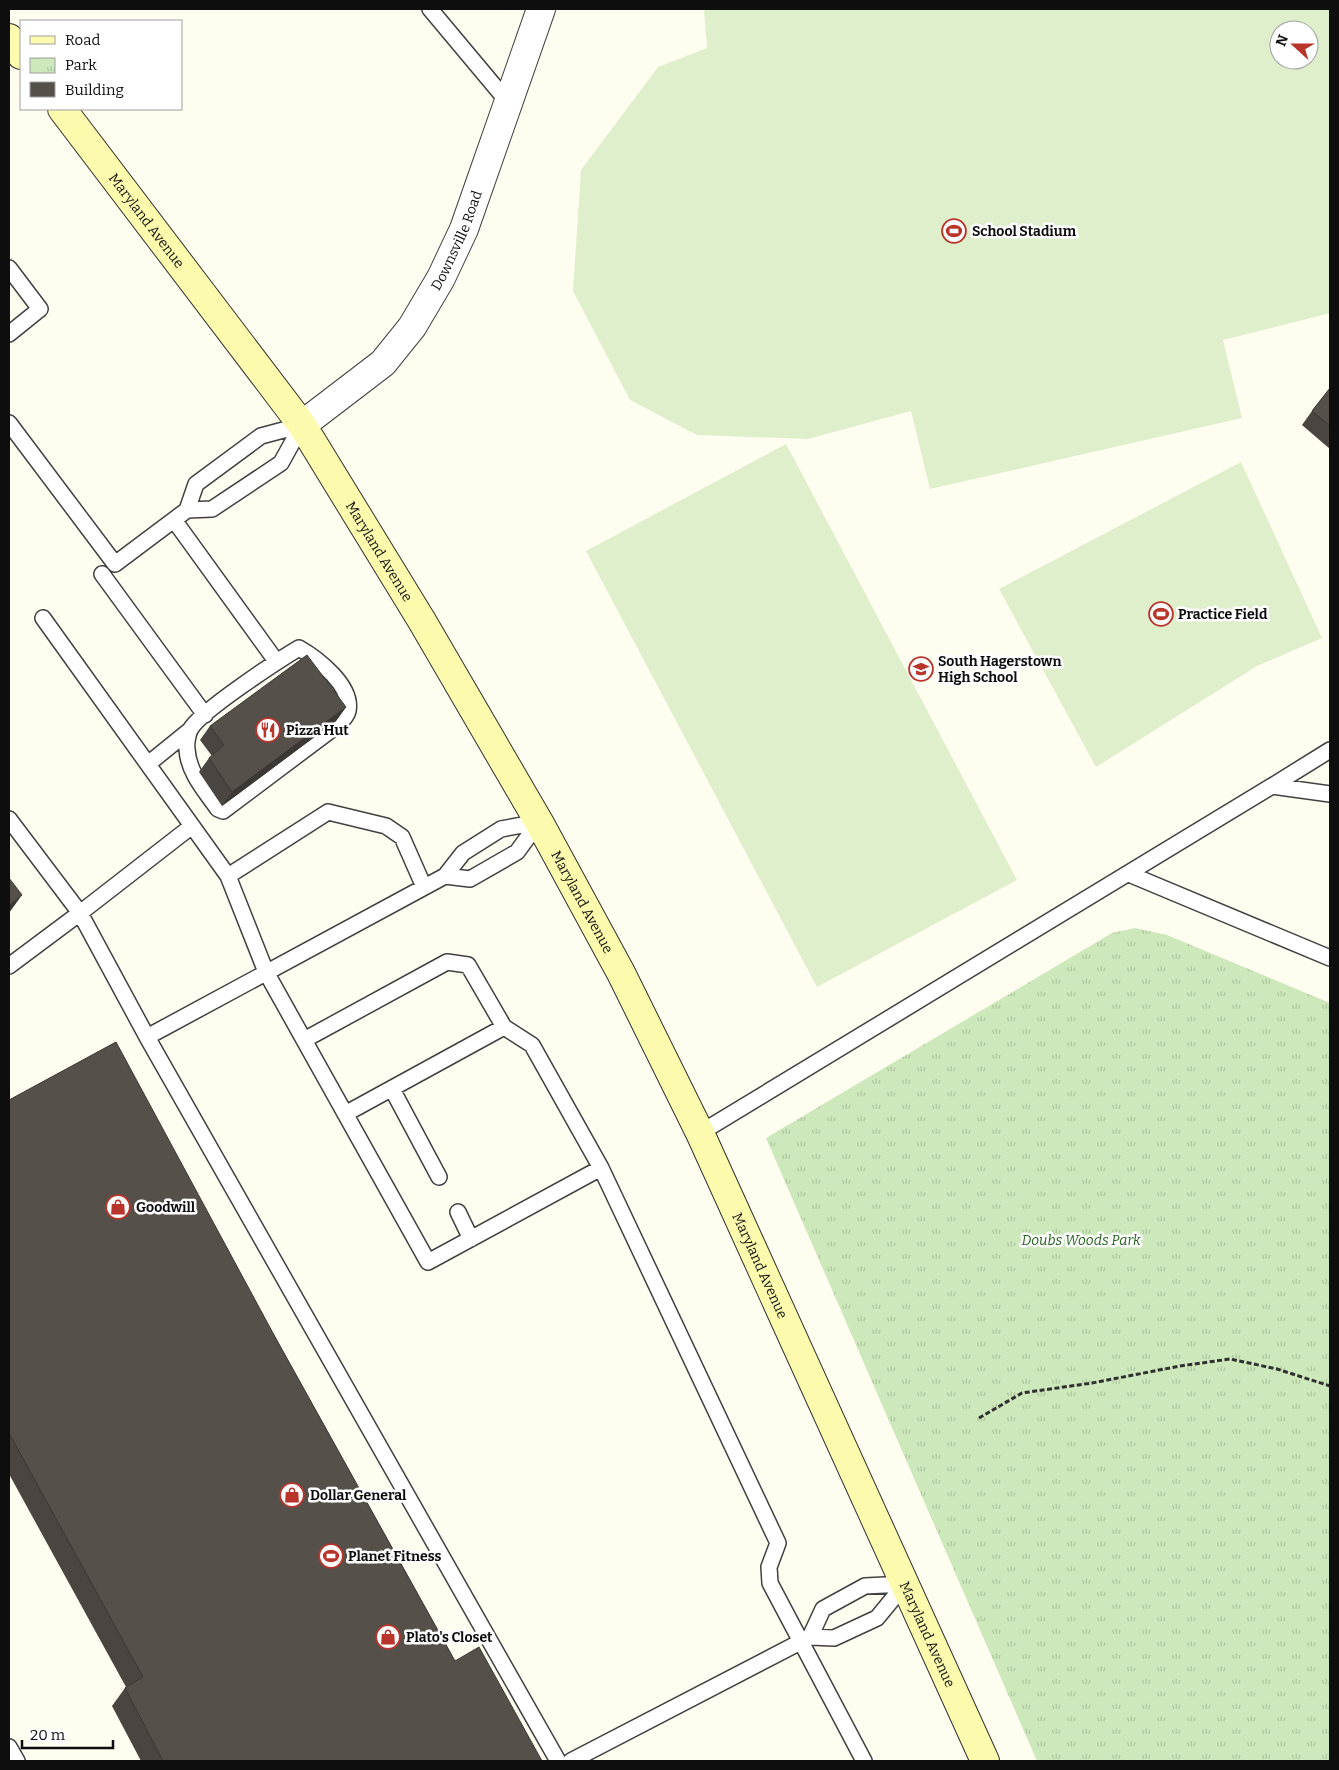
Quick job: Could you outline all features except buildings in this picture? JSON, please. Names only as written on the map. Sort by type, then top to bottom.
[{"type":"main road","points":[[9,38],[20,54]]},
{"type":"main road","name":"Maryland Avenue","points":[[63,110],[302,425],[422,621],[539,822],[621,973],[700,1133],[985,1761]]},
{"type":"street","name":"Downsville Road","points":[[302,425],[383,362],[412,327],[441,278],[464,229],[507,101],[542,9]]},
{"type":"lane","points":[[430,9],[507,101]]},
{"type":"lane","points":[[9,268],[40,309],[9,334]]},
{"type":"lane","points":[[9,423],[115,564],[187,510],[196,484],[239,452],[261,436],[302,425]]},
{"type":"lane","points":[[187,510],[212,509],[281,463],[302,425]]},
{"type":"lane","points":[[174,520],[276,661]]},
{"type":"lane","points":[[102,574],[205,715]]},
{"type":"lane","points":[[43,618],[228,876],[266,972],[428,1262],[601,1168]]},
{"type":"lane","points":[[148,764],[190,730],[205,715],[276,661],[299,648],[317,659],[337,680],[347,698],[348,712],[339,724],[223,811],[218,809],[195,777],[186,748],[190,730]]},
{"type":"lane","points":[[700,1133],[1129,874],[1330,750]]},
{"type":"lane","points":[[1272,786],[1330,794]]},
{"type":"lane","points":[[228,876],[328,812],[386,826],[402,837],[424,887]]},
{"type":"lane","points":[[9,819],[80,914],[146,1037],[558,1761]]},
{"type":"lane","points":[[445,876],[470,879],[517,852],[539,822]]},
{"type":"lane","points":[[146,1037],[445,876],[462,853],[501,829],[539,822]]},
{"type":"lane","points":[[9,966],[80,914],[192,826]]},
{"type":"lane","points":[[1129,874],[1330,958]]},
{"type":"lane","points":[[304,1040],[447,962],[468,965],[504,1027],[532,1045],[601,1168],[778,1543],[769,1567],[770,1583],[805,1640],[864,1761]]},
{"type":"lane","points":[[345,1114],[504,1027]]},
{"type":"lane","points":[[392,1089],[439,1177]]},
{"type":"lane","points":[[458,1212],[472,1239]]},
{"type":"lane","points":[[805,1640],[823,1609],[864,1586],[904,1584]]},
{"type":"lane","points":[[570,1761],[805,1640],[834,1638],[877,1618],[904,1584]]},
{"type":"lane","points":[[9,1746],[17,1761]]},
{"type":"path","points":[[979,1418],[1022,1392],[1092,1383],[1180,1366],[1230,1359],[1277,1369],[1330,1386]]},
{"type":"green space","name":"School Stadium","points":[[704,9],[1330,9],[1330,313],[1223,340],[1242,418],[930,489],[911,411],[808,439],[697,435],[630,400],[573,291],[581,170],[658,67],[707,48]]},
{"type":"green space","points":[[786,444],[1017,880],[817,987],[586,551]]},
{"type":"green space","name":"Practice Field","points":[[1241,462],[1322,638],[1257,666],[1096,767],[999,589]]},
{"type":"green space","name":"Doubs Woods Park","points":[[1135,928],[1167,935],[1330,1003],[1330,1761],[1037,1761],[766,1138],[1112,933]]},
{"type":"place","name":"School Stadium","points":[[954,231]]},
{"type":"place","name":"Practice Field","points":[[1161,614]]},
{"type":"place","name":"South Hagerstown High School","points":[[921,669]]},
{"type":"place","name":"Pizza Hut","points":[[268,730]]},
{"type":"place","name":"Goodwill","points":[[118,1207]]},
{"type":"place","name":"Dollar General","points":[[292,1495]]},
{"type":"place","name":"Planet Fitness","points":[[331,1556]]},
{"type":"place","name":"Plato's Closet","points":[[388,1637]]}]
